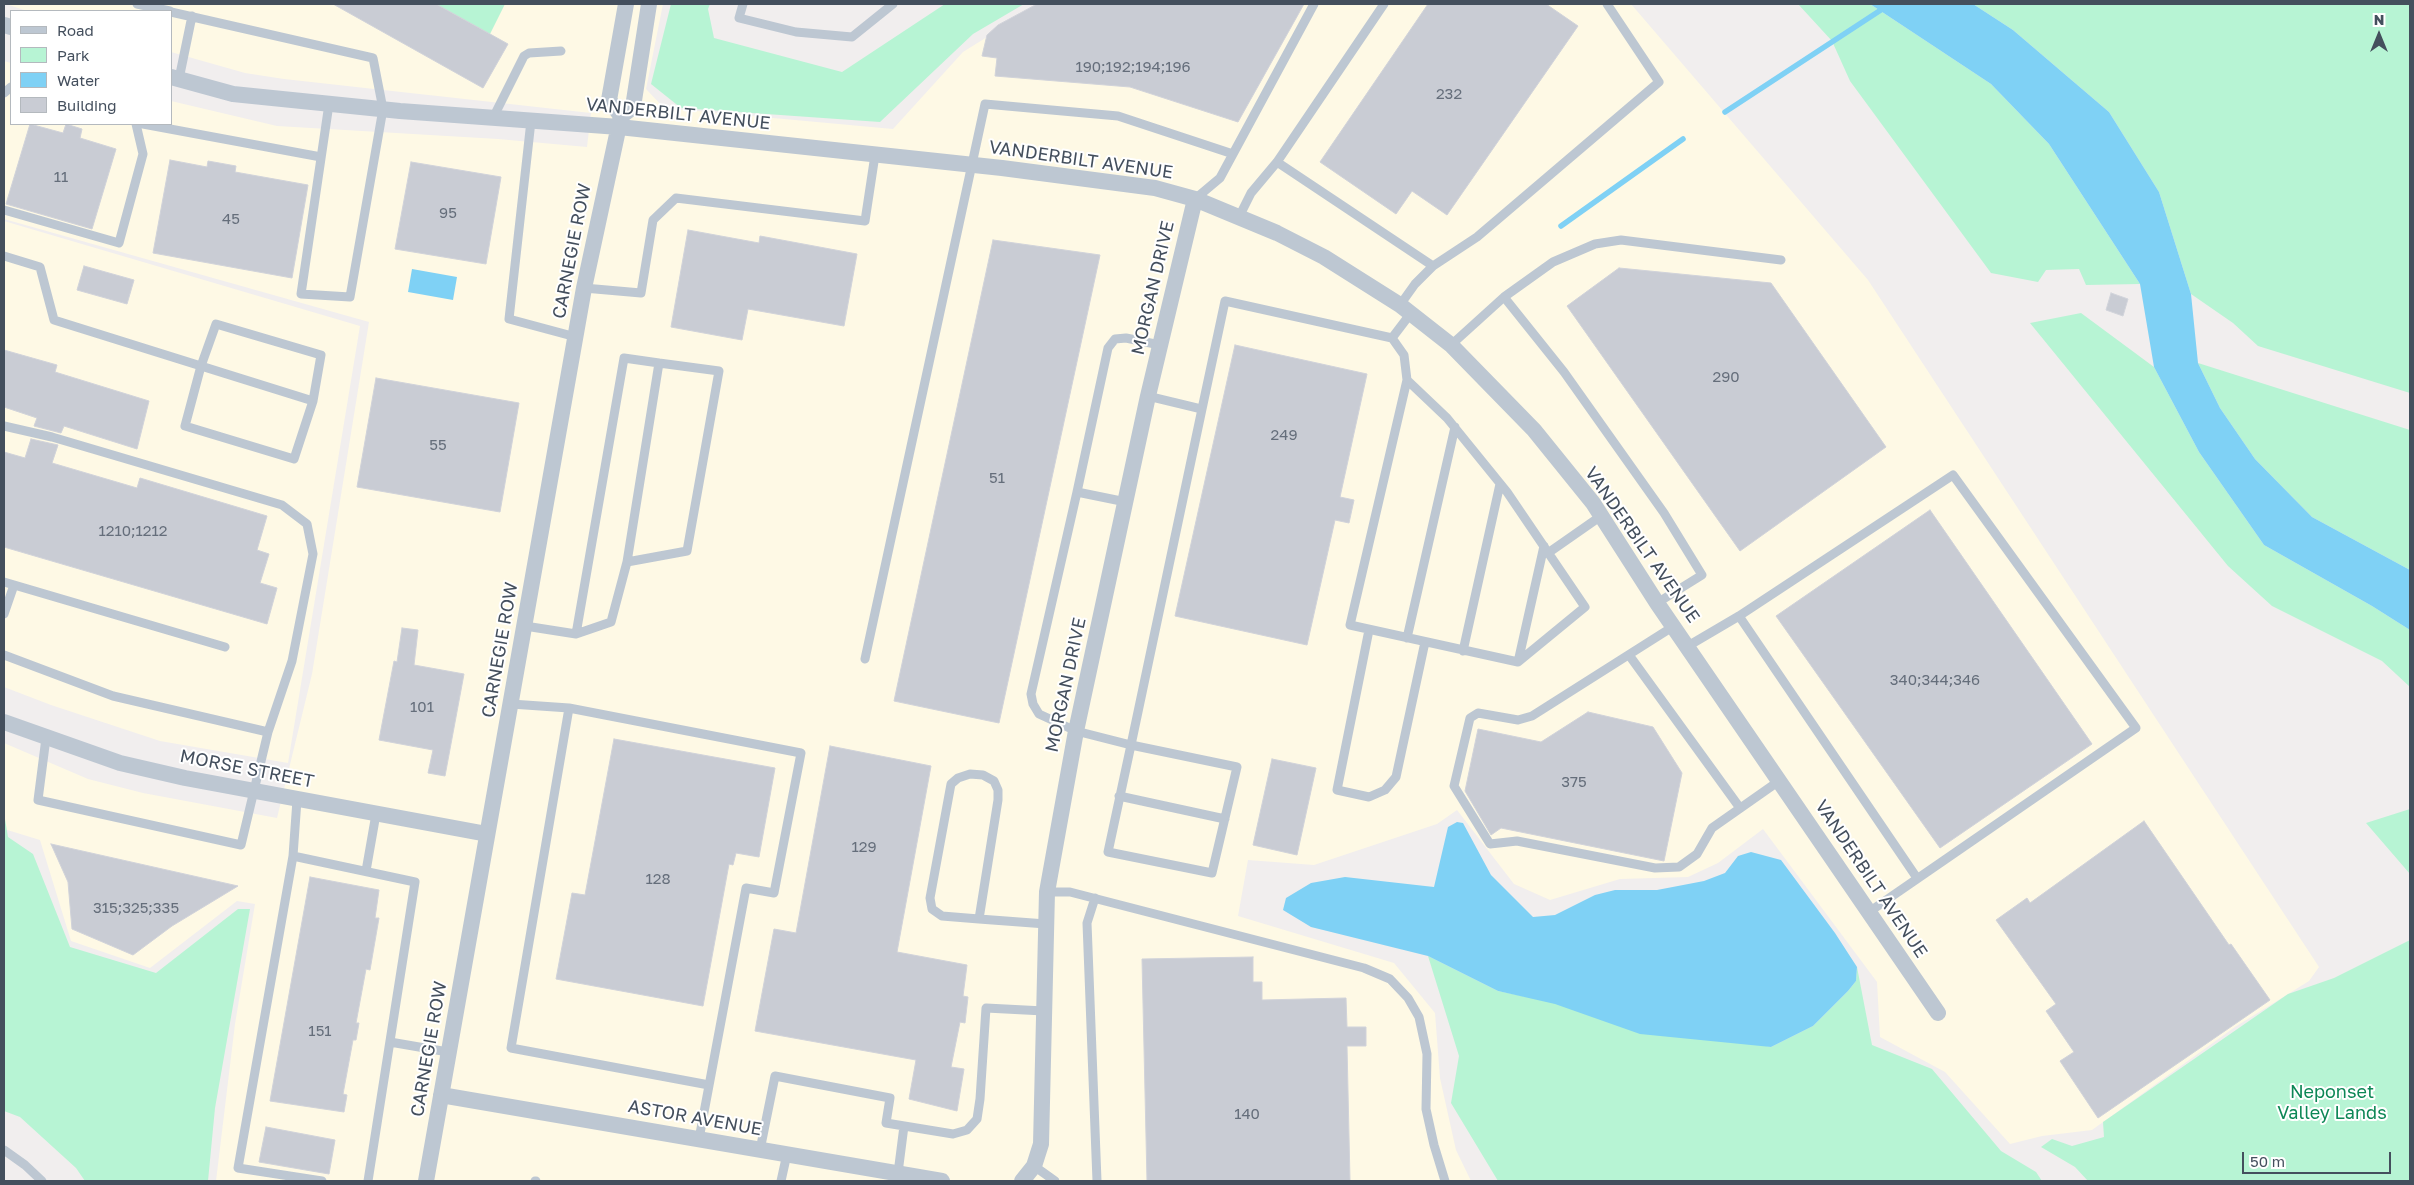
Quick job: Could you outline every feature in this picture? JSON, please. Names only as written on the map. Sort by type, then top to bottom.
[{"type":"street","points":[[626,4],[609,100],[620,122],[633,107],[649,4]]},
{"type":"street","name":"VANDERBILT AVENUE","points":[[175,78],[233,94],[531,121],[620,122],[875,155],[971,164],[1155,188],[1195,199],[1239,217],[1324,257],[1406,309],[1451,345],[1534,430],[1601,516],[1657,602],[1938,1013]]},
{"type":"street","name":"CARNEGIE ROW","points":[[426,1181],[584,288],[620,122]]},
{"type":"street","name":"MORGAN DRIVE","points":[[1022,1181],[1034,1166],[1041,1144],[1047,892],[1076,731],[1148,396],[1195,199]]},
{"type":"street","name":"MORSE STREET","points":[[4,722],[120,762],[255,792],[487,834]]},
{"type":"street","name":"ASTOR AVENUE","points":[[441,1095],[942,1181]]},
{"type":"lane","points":[[137,4],[166,10]]},
{"type":"lane","points":[[743,4],[739,18],[796,32],[852,37],[893,4]]},
{"type":"lane","points":[[1195,199],[1220,178],[1314,4]]},
{"type":"lane","points":[[1239,217],[1251,193],[1277,162],[1384,4]]},
{"type":"lane","points":[[1392,338],[1406,309],[1415,284],[1433,266],[1477,237],[1659,82],[1607,4]]},
{"type":"lane","points":[[172,11],[373,58],[383,109],[350,297],[301,294],[328,104]]},
{"type":"lane","points":[[175,78],[192,16]]},
{"type":"lane","points":[[493,118],[524,56],[529,53],[561,51]]},
{"type":"lane","points":[[866,659],[985,104],[1118,116],[1233,154]]},
{"type":"lane","points":[[531,121],[509,319],[576,337]]},
{"type":"lane","points":[[4,210],[119,243],[143,154],[136,125]]},
{"type":"lane","points":[[148,125],[321,157]]},
{"type":"lane","points":[[584,288],[641,293],[653,220],[676,198],[865,220],[875,155]]},
{"type":"lane","points":[[1277,162],[1433,266]]},
{"type":"lane","points":[[1451,345],[1504,297],[1553,262],[1595,244],[1621,240],[1781,260]]},
{"type":"lane","points":[[4,256],[40,267],[54,320],[313,401]]},
{"type":"lane","points":[[1504,297],[1564,372],[1664,513],[1702,575],[1657,602]]},
{"type":"lane","points":[[1160,345],[1126,338],[1115,339],[1108,348],[1031,694],[1032,704],[1039,714],[1076,731],[1130,745],[1237,768],[1212,873],[1108,852],[1130,745],[1225,300],[1392,338],[1404,355],[1407,380],[1350,625],[1518,662]]},
{"type":"lane","points":[[216,324],[321,355],[313,401],[294,459],[186,426],[201,366],[216,324]]},
{"type":"lane","points":[[576,634],[624,358],[719,371],[687,551],[627,562]]},
{"type":"lane","points":[[525,626],[576,634],[611,622],[627,562],[660,364]]},
{"type":"lane","points":[[1407,380],[1455,427],[1500,484],[1585,608],[1518,662]]},
{"type":"lane","points":[[1148,396],[1202,408]]},
{"type":"lane","points":[[4,426],[52,436],[282,505],[308,524],[313,554],[292,662],[268,732],[241,845],[38,800],[46,738]]},
{"type":"lane","points":[[1407,638],[1455,427]]},
{"type":"lane","points":[[1688,646],[1740,616],[1953,475],[2136,728],[1869,912]]},
{"type":"lane","points":[[1463,651],[1500,484]]},
{"type":"lane","points":[[1077,492],[1126,502]]},
{"type":"lane","points":[[1518,662],[1546,550],[1601,516]]},
{"type":"lane","points":[[4,582],[225,647]]},
{"type":"lane","points":[[4,614],[14,585]]},
{"type":"lane","points":[[1740,616],[1917,878]]},
{"type":"lane","points":[[1674,626],[1532,716],[1518,720],[1478,713],[1470,718],[1454,786],[1490,844],[1517,841],[1655,868],[1679,867],[1697,854],[1712,828],[1779,781]]},
{"type":"lane","points":[[1369,630],[1337,790],[1369,797],[1385,790],[1396,777],[1425,642]]},
{"type":"lane","points":[[4,655],[114,696],[268,732]]},
{"type":"lane","points":[[1628,655],[1740,808]]},
{"type":"lane","points":[[511,704],[569,708],[801,753],[774,893],[746,888],[699,1139]]},
{"type":"lane","points":[[569,708],[510,1048],[709,1085]]},
{"type":"lane","points":[[979,919],[998,790],[994,781],[983,775],[970,774],[958,778],[951,784],[930,898],[932,909],[942,916],[979,919],[1046,924]]},
{"type":"lane","points":[[1120,796],[1225,818]]},
{"type":"lane","points":[[297,800],[293,856],[238,1168],[322,1181]]},
{"type":"lane","points":[[366,871],[376,814]]},
{"type":"lane","points":[[293,856],[416,882],[368,1181]]},
{"type":"lane","points":[[1047,892],[1070,892],[1094,898],[1364,968],[1390,978],[1408,998],[1419,1017],[1427,1054],[1426,1109],[1445,1181]]},
{"type":"lane","points":[[1094,898],[1087,923],[1097,1181]]},
{"type":"lane","points":[[760,1150],[775,1076],[890,1098],[886,1123],[953,1134],[967,1130],[977,1119],[986,1008],[1044,1011]]},
{"type":"lane","points":[[390,1042],[448,1052]]},
{"type":"lane","points":[[898,1174],[904,1126]]},
{"type":"lane","points":[[4,1150],[25,1165],[42,1181]]},
{"type":"lane","points":[[782,1181],[787,1154]]},
{"type":"lane","points":[[1034,1166],[1055,1181]]},
{"type":"shaded area","points":[[6,4],[663,4],[646,89],[664,108],[893,129],[963,52],[1040,4],[1631,4],[1868,280],[2319,967],[2309,981],[2235,1027],[2092,1130],[2042,1136],[2010,1144],[1945,1072],[1880,1037],[1877,982],[1763,829],[1718,863],[1688,877],[1620,879],[1550,900],[1514,884],[1457,810],[1437,824],[1314,865],[1248,860],[1238,916],[1394,963],[1435,1013],[1440,1078],[1456,1150],[1471,1181],[216,1181],[235,1024],[255,904],[237,901],[150,968],[71,941],[40,840],[4,829],[4,743],[88,779],[143,793],[277,818],[312,674],[369,322],[4,219],[4,61],[10,63],[10,125],[172,125],[172,101],[277,126],[498,139],[587,147],[591,113],[245,73],[172,52],[172,10],[24,10]]},
{"type":"shaded area","points":[[4,221],[360,326],[288,763],[160,741],[51,705],[4,687]]},
{"type":"green space","points":[[436,4],[505,4],[490,34]]},
{"type":"green space","points":[[671,4],[710,4],[708,9],[714,38],[842,72],[945,4],[1024,4],[973,34],[880,122],[681,108],[651,84]]},
{"type":"green space","points":[[1798,4],[1870,4],[1991,84],[2049,144],[2140,284],[2086,285],[2079,269],[2046,270],[2038,282],[1991,273],[1850,81],[1832,41]]},
{"type":"green space","points":[[1973,4],[2410,4],[2410,393],[2258,346],[2233,323],[2191,294],[2159,192],[2109,112],[2013,30]]},
{"type":"green space","points":[[2081,313],[2154,367],[2199,452],[2264,545],[2372,606],[2410,630],[2410,687],[2382,661],[2272,606],[2228,566],[2030,323]]},
{"type":"green space","points":[[2198,363],[2410,430],[2410,570],[2312,517],[2255,459],[2220,408]]},
{"type":"green space","points":[[2410,809],[2410,874],[2366,823]]},
{"type":"green space","points":[[4,813],[8,837],[33,854],[70,947],[156,973],[238,909],[250,909],[215,1108],[208,1181],[85,1181],[76,1168],[20,1117],[4,1111]]},
{"type":"green space","name":"Neponset Valley Lands","points":[[2410,940],[2410,1181],[2088,1181],[2075,1167],[2041,1147],[2052,1139],[2072,1146],[2104,1137],[2103,1122],[2288,994],[2334,978]]},
{"type":"green space","points":[[1428,956],[1498,991],[1771,1047],[1813,1026],[1856,981],[1857,967],[1872,1045],[1932,1069],[2001,1151],[2036,1172],[2042,1181],[1498,1181],[1451,1103],[1459,1056]]},
{"type":"water","points":[[1870,4],[1973,4],[2013,30],[2109,112],[2159,192],[2191,294],[2198,363],[2220,408],[2255,459],[2312,517],[2410,570],[2410,630],[2372,606],[2264,545],[2199,452],[2154,367],[2140,284],[2049,144],[1991,84]]},
{"type":"water","points":[[412,269],[457,277],[453,300],[408,292]]},
{"type":"water","points":[[1457,822],[1463,823],[1491,875],[1533,917],[1555,915],[1595,895],[1615,890],[1657,890],[1704,881],[1725,873],[1738,856],[1751,852],[1781,860],[1835,933],[1857,967],[1856,981],[1813,1026],[1771,1047],[1640,1034],[1555,1004],[1498,991],[1428,956],[1311,927],[1283,910],[1286,898],[1311,883],[1345,877],[1434,887],[1448,827]]},
{"type":"building","points":[[333,4],[436,4],[508,44],[483,88]]},
{"type":"building","points":[[1037,4],[1304,4],[1238,122],[1130,87],[995,76],[997,58],[982,56],[987,35],[998,25]]},
{"type":"building","points":[[1428,4],[1546,4],[1578,26],[1447,215],[1412,191],[1396,214],[1320,162]]},
{"type":"building","points":[[30,125],[63,133],[66,125],[69,125],[82,129],[80,138],[116,149],[92,229],[6,204]]},
{"type":"building","points":[[170,160],[207,167],[208,161],[236,166],[235,172],[308,185],[292,278],[153,253]]},
{"type":"building","points":[[411,162],[501,177],[486,264],[395,249]]},
{"type":"building","points":[[688,230],[759,243],[760,236],[857,254],[844,326],[748,309],[742,340],[671,327]]},
{"type":"building","points":[[993,240],[1100,255],[999,723],[894,701]]},
{"type":"building","points":[[84,266],[134,280],[127,304],[77,290]]},
{"type":"building","points":[[1619,268],[1771,283],[1886,447],[1740,551],[1567,306]]},
{"type":"building","points":[[2111,293],[2128,299],[2123,316],[2106,310]]},
{"type":"building","points":[[1235,345],[1367,374],[1340,497],[1354,500],[1349,523],[1335,520],[1307,645],[1175,616]]},
{"type":"building","points":[[4,350],[57,365],[55,372],[149,401],[137,449],[64,426],[61,433],[34,426],[37,418],[4,407]]},
{"type":"building","points":[[376,378],[519,403],[500,512],[357,487]]},
{"type":"building","points":[[31,439],[58,445],[52,463],[137,488],[140,478],[267,516],[257,550],[269,554],[260,583],[277,588],[267,624],[4,547],[4,452],[25,458]]},
{"type":"building","points":[[1930,510],[2092,744],[1940,848],[1776,616]]},
{"type":"building","points":[[402,628],[418,630],[414,665],[464,674],[445,776],[428,773],[433,750],[379,740],[394,661],[397,662]]},
{"type":"building","points":[[1588,712],[1653,727],[1682,773],[1664,861],[1501,828],[1491,835],[1465,791],[1478,729],[1541,742]]},
{"type":"building","points":[[614,739],[775,768],[759,857],[736,853],[733,865],[729,864],[703,1006],[556,979],[572,893],[585,895]]},
{"type":"building","points":[[830,746],[931,766],[897,952],[967,965],[963,996],[968,997],[965,1023],[960,1022],[951,1067],[964,1069],[957,1111],[909,1099],[916,1060],[755,1031],[774,929],[796,933]]},
{"type":"building","points":[[1272,759],[1316,768],[1297,855],[1253,845]]},
{"type":"building","points":[[2144,821],[2229,945],[2231,944],[2270,1000],[2098,1118],[2060,1061],[2074,1052],[2046,1011],[2056,1004],[1996,920],[2027,898],[2030,903]]},
{"type":"building","points":[[51,844],[238,886],[172,926],[133,955],[72,929],[68,882]]},
{"type":"building","points":[[310,877],[379,890],[375,918],[379,918],[370,970],[366,969],[356,1023],[359,1023],[356,1040],[353,1040],[343,1094],[347,1095],[344,1112],[270,1101]]},
{"type":"building","points":[[1253,957],[1253,982],[1262,982],[1262,1000],[1346,998],[1347,1027],[1366,1027],[1366,1046],[1347,1046],[1350,1181],[1147,1181],[1142,959]]},
{"type":"building","points":[[266,1127],[335,1140],[329,1174],[259,1162]]},
{"type":"waterway","points":[[1725,112],[1890,4]]},
{"type":"waterway","points":[[1561,226],[1683,139]]}]
